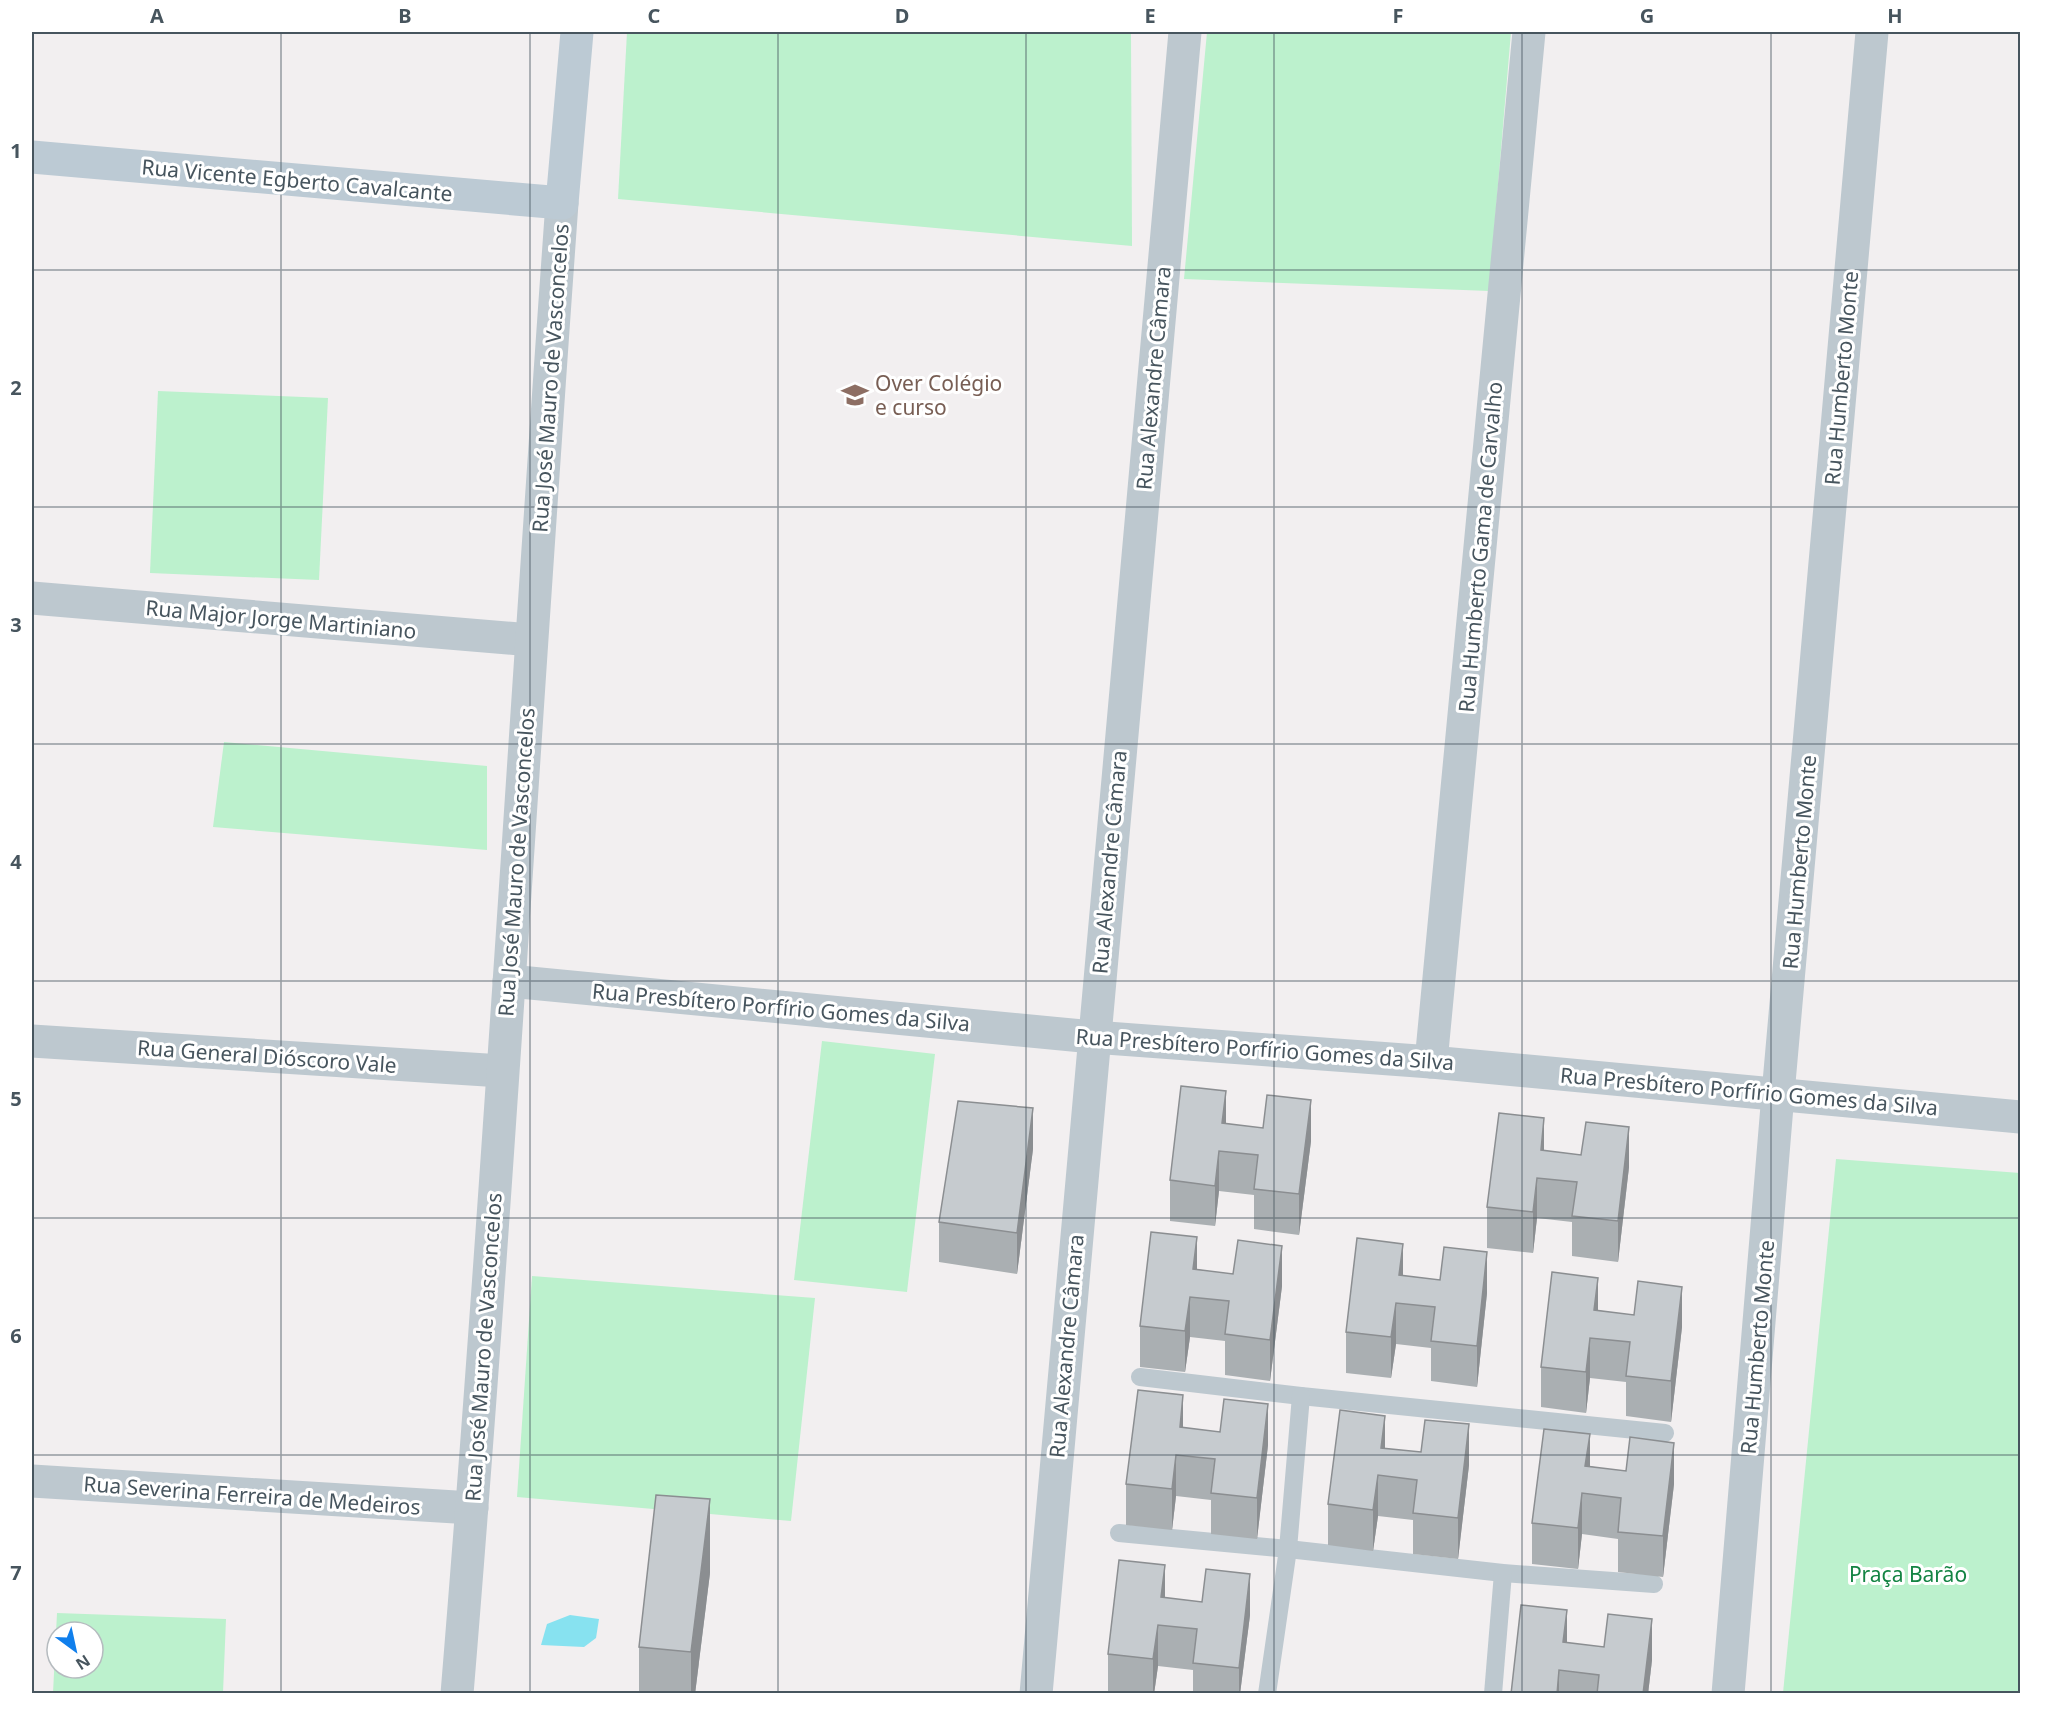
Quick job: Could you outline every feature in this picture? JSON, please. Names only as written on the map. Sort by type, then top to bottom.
[{"type":"main road","name":"Rua José Mauro de Vasconcelos","points":[[562,203],[577,32]]},
{"type":"main road","name":"Rua Vicente Egberto Cavalcante","points":[[32,157],[562,203]]},
{"type":"street","name":"Rua Alexandre Câmara","points":[[1036,1694],[1093,1037],[1185,32]]},
{"type":"street","name":"Rua Humberto Gama de Carvalho","points":[[1431,1062],[1529,32]]},
{"type":"street","name":"Rua Humberto Monte","points":[[1728,1694],[1778,1094],[1872,32]]},
{"type":"street","name":"Rua José Mauro de Vasconcelos","points":[[457,1694],[472,1509],[562,203]]},
{"type":"street","name":"Rua Major Jorge Martiniano","points":[[32,598],[531,640]]},
{"type":"street","name":"Rua Presbítero Porfírio Gomes da Silva","points":[[509,981],[1093,1037],[1431,1062],[2020,1117]]},
{"type":"street","name":"Rua General Dióscoro Vale","points":[[32,1041],[502,1071]]},
{"type":"street","name":"Rua Severina Ferreira de Medeiros","points":[[32,1481],[472,1509]]},
{"type":"lane","points":[[1140,1377],[1301,1396],[1665,1433]]},
{"type":"lane","points":[[1267,1694],[1288,1548],[1301,1396]]},
{"type":"lane","points":[[1119,1533],[1288,1548],[1503,1573],[1654,1584]]},
{"type":"lane","points":[[1493,1694],[1503,1573]]},
{"type":"green space","points":[[627,32],[1090,32],[1131,34],[1132,246],[618,199]]},
{"type":"green space","points":[[1207,32],[1511,32],[1489,291],[1184,279]]},
{"type":"green space","points":[[158,391],[328,398],[319,580],[150,573]]},
{"type":"green space","points":[[224,742],[487,766],[487,850],[213,827]]},
{"type":"green space","points":[[822,1041],[935,1054],[907,1292],[794,1280]]},
{"type":"green space","name":"Praça Barão","points":[[1836,1159],[2020,1173],[2020,1693],[1783,1693]]},
{"type":"green space","points":[[532,1276],[815,1298],[791,1521],[517,1497]]},
{"type":"green space","points":[[57,1613],[226,1619],[223,1693],[53,1693],[54,1680],[105,1680],[105,1620],[57,1620]]},
{"type":"water","points":[[570,1615],[599,1619],[596,1638],[584,1647],[541,1645],[547,1624]]},
{"type":"building","points":[[1181,1086],[1226,1091],[1222,1123],[1263,1128],[1267,1095],[1311,1100],[1299,1194],[1254,1189],[1258,1155],[1219,1151],[1215,1186],[1170,1180]]},
{"type":"building","points":[[958,1101],[1033,1108],[1017,1233],[939,1222]]},
{"type":"building","points":[[1499,1113],[1544,1118],[1541,1150],[1581,1155],[1586,1122],[1629,1127],[1618,1221],[1572,1216],[1577,1182],[1537,1178],[1533,1212],[1487,1207]]},
{"type":"building","points":[[1151,1232],[1197,1237],[1193,1269],[1233,1274],[1238,1240],[1282,1246],[1270,1340],[1225,1334],[1229,1301],[1190,1297],[1185,1331],[1140,1326]]},
{"type":"building","points":[[1357,1238],[1403,1244],[1399,1275],[1440,1280],[1444,1247],[1487,1252],[1477,1346],[1431,1341],[1435,1307],[1396,1303],[1391,1337],[1346,1332]]},
{"type":"building","points":[[1552,1272],[1598,1278],[1594,1310],[1634,1315],[1638,1281],[1682,1287],[1671,1381],[1626,1376],[1630,1342],[1590,1338],[1586,1372],[1541,1367]]},
{"type":"building","points":[[1138,1390],[1183,1395],[1180,1427],[1220,1432],[1224,1399],[1268,1404],[1257,1498],[1211,1493],[1215,1459],[1176,1455],[1172,1489],[1126,1484]]},
{"type":"building","points":[[1340,1410],[1385,1416],[1381,1448],[1421,1452],[1425,1420],[1469,1424],[1458,1518],[1413,1513],[1417,1480],[1378,1475],[1373,1510],[1328,1504]]},
{"type":"building","points":[[1544,1429],[1590,1434],[1585,1466],[1626,1471],[1630,1437],[1674,1443],[1663,1536],[1618,1532],[1621,1498],[1582,1493],[1578,1528],[1532,1523]]},
{"type":"building","points":[[656,1495],[710,1499],[691,1652],[639,1647]]},
{"type":"building","points":[[1119,1560],[1165,1565],[1161,1597],[1202,1602],[1206,1569],[1250,1574],[1239,1668],[1193,1663],[1197,1629],[1158,1625],[1153,1659],[1108,1654]]},
{"type":"building","points":[[1521,1605],[1567,1610],[1563,1642],[1604,1647],[1608,1614],[1652,1619],[1643,1694],[1597,1694],[1599,1675],[1559,1670],[1557,1694],[1511,1694]]},
{"type":"place","name":"Over Colégio e curso","points":[[855,395]]}]
